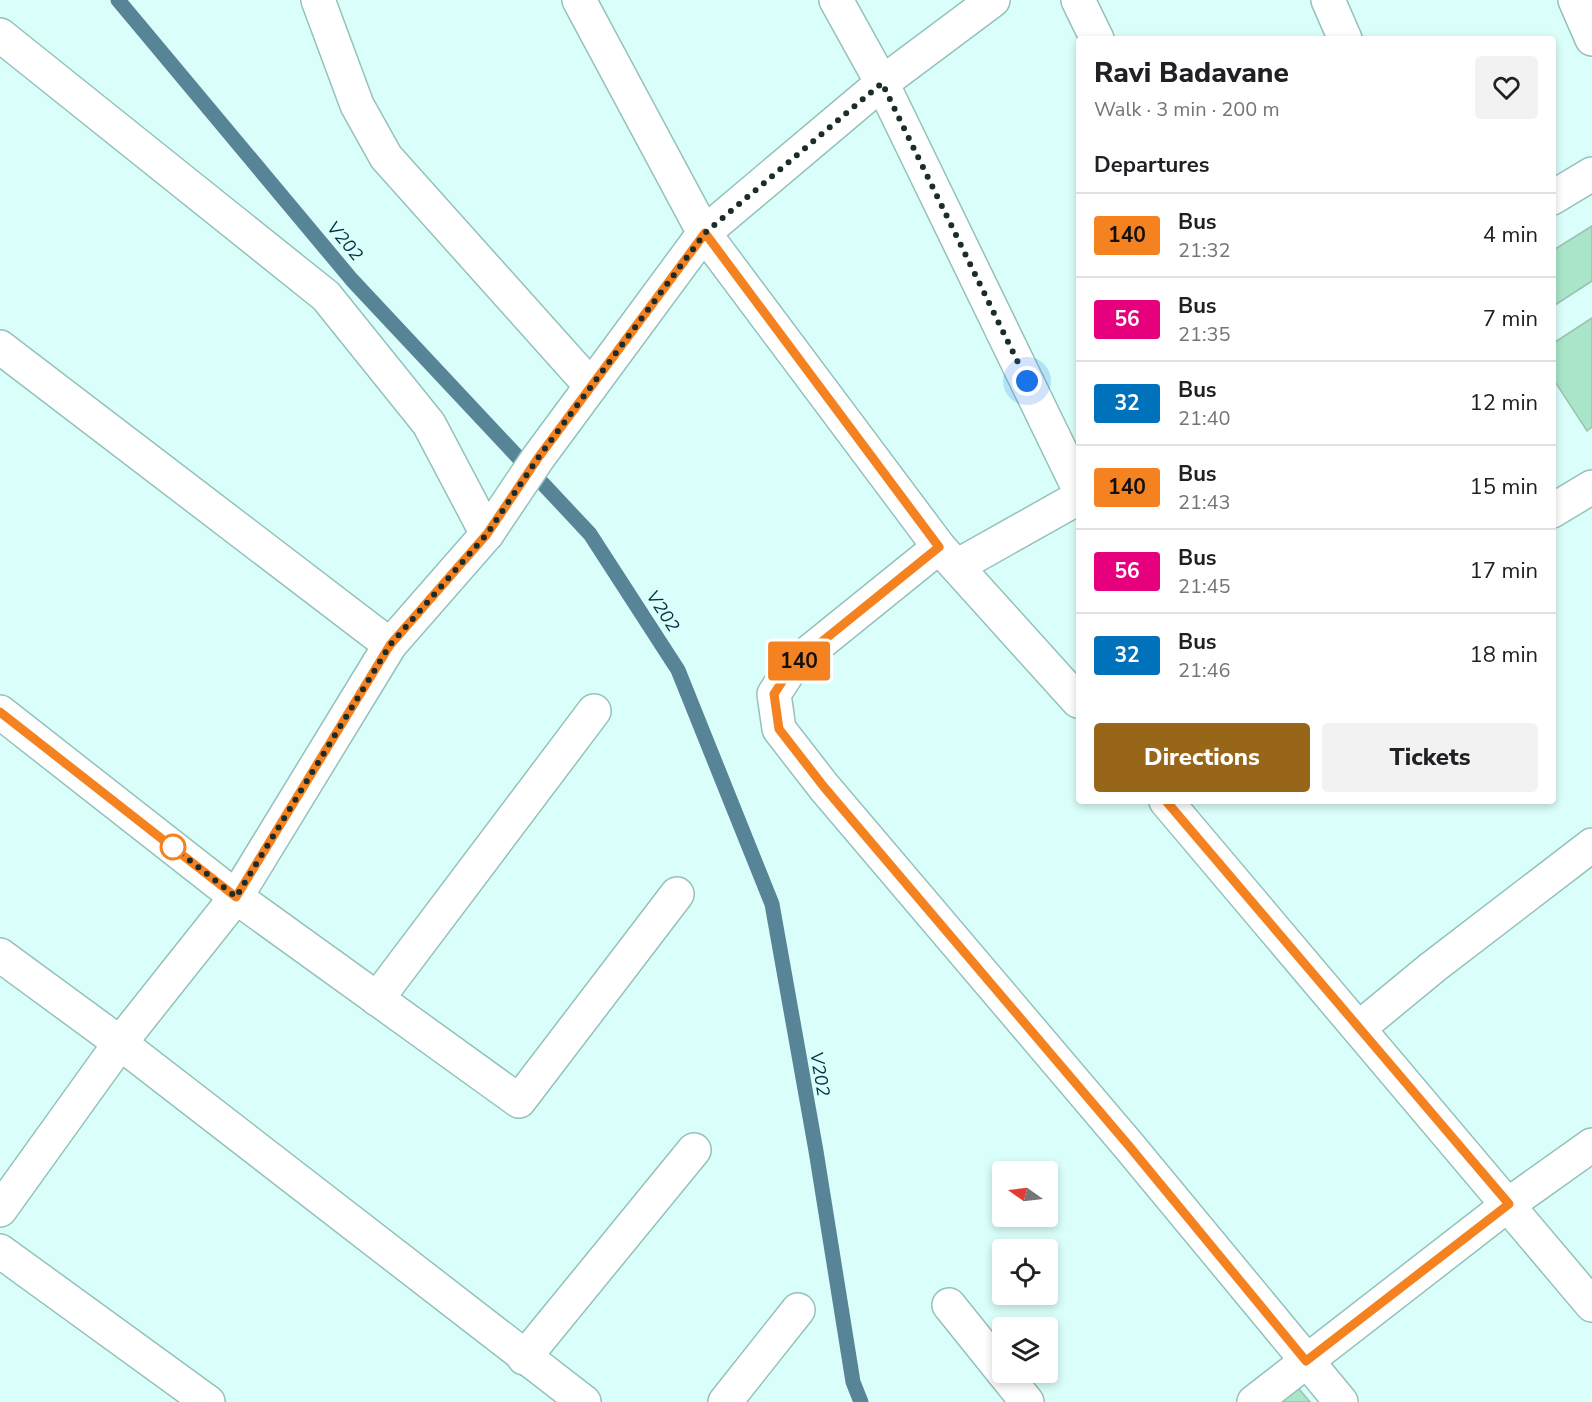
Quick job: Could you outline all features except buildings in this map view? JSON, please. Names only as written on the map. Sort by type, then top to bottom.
[{"type":"street","points":[[318,0],[357,105],[386,157],[591,386]]},
{"type":"street","points":[[836,0],[882,83],[1076,483]]},
{"type":"street","points":[[0,1210],[120,1043],[236,897],[390,645],[487,534],[591,386],[705,233],[882,83],[993,0]]},
{"type":"street","points":[[1078,0],[1095,36]]},
{"type":"street","points":[[1328,0],[1344,36]]},
{"type":"street","points":[[1575,0],[1592,39]]},
{"type":"street","points":[[589,6],[705,233],[948,556],[1076,699]]},
{"type":"street","points":[[0,35],[326,296],[429,424],[487,534]]},
{"type":"street","points":[[1556,196],[1592,174]]},
{"type":"street","points":[[0,347],[390,645]]},
{"type":"street","points":[[1556,509],[1592,487]]},
{"type":"street","points":[[1076,499],[948,556],[793,665],[774,694],[779,729],[824,787],[1129,1146],[1341,1402]]},
{"type":"street","points":[[377,999],[594,711]]},
{"type":"street","points":[[0,712],[236,897],[519,1101],[677,894]]},
{"type":"street","points":[[1169,804],[1509,1204],[1592,1305]]},
{"type":"street","points":[[1359,1028],[1433,967],[1592,845]]},
{"type":"street","points":[[0,955],[120,1043],[524,1358],[584,1402]]},
{"type":"street","points":[[1254,1402],[1509,1204],[1592,1145]]},
{"type":"street","points":[[524,1358],[694,1150]]},
{"type":"street","points":[[0,1251],[208,1402]]},
{"type":"street","points":[[949,1305],[992,1358]]},
{"type":"street","points":[[725,1402],[798,1310]]},
{"type":"street","points":[[1012,1383],[1027,1402]]},
{"type":"waterway","name":"V202","points":[[118,0],[352,280],[590,534],[678,670],[772,904],[816,1151],[853,1382],[861,1402]]},
{"type":"bus line","name":"140","points":[[0,712],[236,897],[390,645],[487,534],[538,458],[705,233],[939,547],[793,665],[774,694],[779,729],[824,787],[1129,1146],[1306,1361],[1509,1204],[1169,804]]},
{"type":"route","points":[[173,847],[236,897],[390,645],[487,534],[538,458],[705,233],[882,83],[1027,381]]}]
